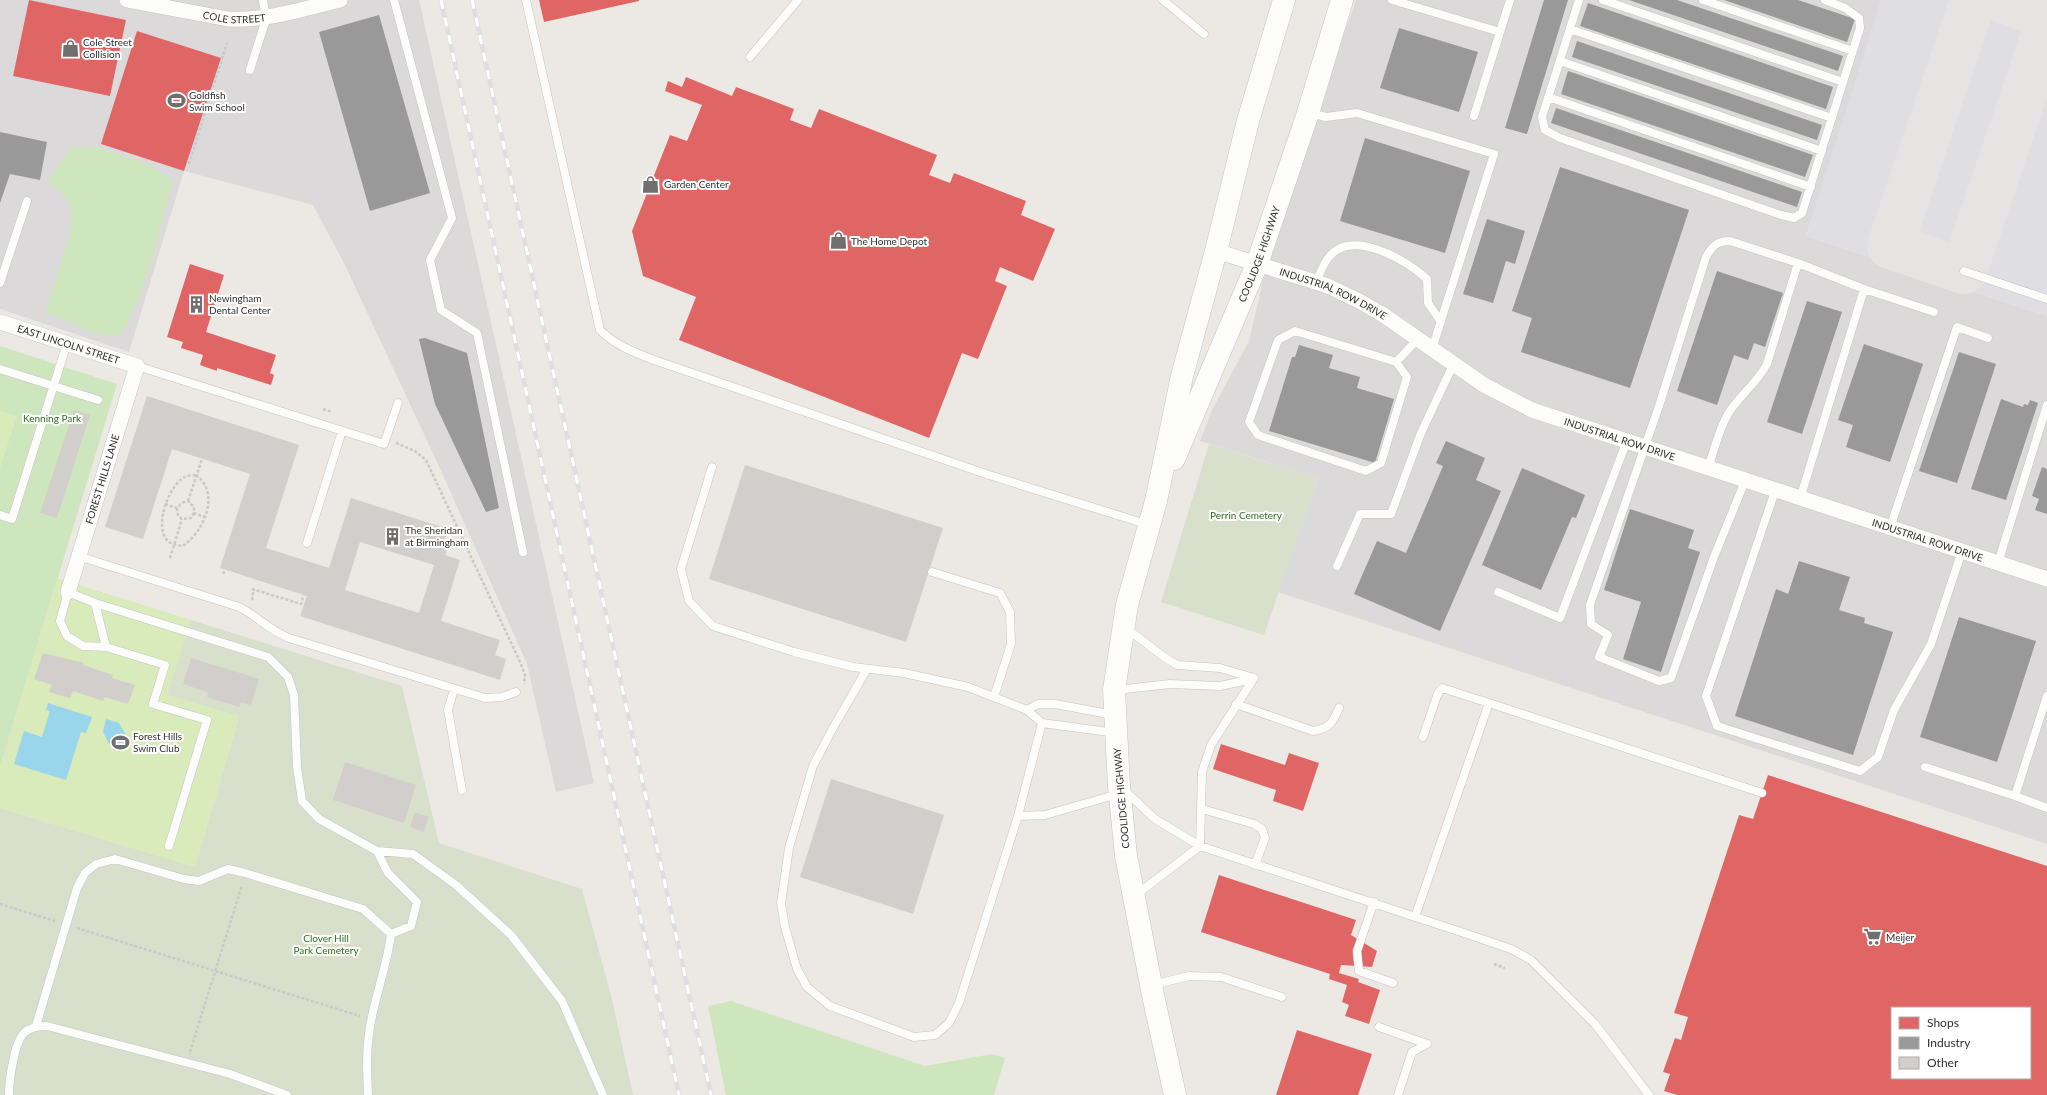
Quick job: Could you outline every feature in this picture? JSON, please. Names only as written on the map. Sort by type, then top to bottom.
[{"type":"main road","name":"COOLIDGE HIGHWAY","points":[[1174,1095],[1126,856],[1120,790],[1114,690],[1123,625],[1156,501],[1182,376],[1216,251],[1248,121],[1284,0]]},
{"type":"main road","name":"COOLIDGE HIGHWAY","points":[[1156,501],[1257,264],[1308,113],[1342,0]]},
{"type":"street","name":"COLE STREET","points":[[127,0],[228,19],[266,18],[340,0]]},
{"type":"street","name":"INDUSTRIAL ROW DRIVE","points":[[1216,251],[1316,282],[1359,301],[1418,339],[1453,365],[1484,385],[1532,410],[1626,443],[2047,580]]},
{"type":"street","name":"EAST LINCOLN STREET","points":[[0,322],[137,366]]},
{"type":"street","name":"FOREST HILLS LANE","points":[[68,592],[137,366]]},
{"type":"lane","points":[[250,70],[266,18],[263,0]]},
{"type":"lane","points":[[394,0],[452,218],[430,260],[441,310],[477,333],[523,552]]},
{"type":"lane","points":[[526,0],[600,330],[610,340],[629,351],[654,360],[982,473],[1150,525]]},
{"type":"lane","points":[[750,57],[798,0]]},
{"type":"lane","points":[[1163,0],[1204,34]]},
{"type":"lane","points":[[1392,0],[1500,32]]},
{"type":"lane","points":[[1474,116],[1510,0]]},
{"type":"lane","points":[[1579,0],[1542,117],[1545,130],[1560,138],[1781,215],[1794,218],[1802,213],[1860,28],[1859,18],[1845,8],[1825,0]]},
{"type":"lane","points":[[1603,0],[1843,82]]},
{"type":"lane","points":[[1703,0],[1853,51]]},
{"type":"lane","points":[[1570,29],[1832,118]]},
{"type":"lane","points":[[1560,61],[1822,151]]},
{"type":"lane","points":[[1548,97],[1811,187]]},
{"type":"lane","points":[[1308,113],[1326,117],[1357,113],[1494,154],[1432,349]]},
{"type":"lane","points":[[0,282],[27,201]]},
{"type":"lane","points":[[1745,481],[1714,557],[1671,678],[1659,681],[1599,657],[1608,635],[1591,624],[1590,605],[1645,449],[1703,264],[1714,245],[1720,241],[1732,241],[1798,263],[1864,289],[1934,312]]},
{"type":"lane","points":[[1316,282],[1329,256],[1345,246],[1362,245],[1385,252],[1415,268],[1426,279],[1428,303],[1441,322]]},
{"type":"lane","points":[[1708,469],[1722,426],[1728,413],[1760,377],[1767,364],[1798,263]]},
{"type":"lane","points":[[1964,271],[2047,299]]},
{"type":"lane","points":[[1800,499],[1864,289]]},
{"type":"lane","points":[[1890,528],[1958,327],[1988,338]]},
{"type":"lane","points":[[1295,331],[1396,362],[1407,377],[1381,463],[1366,470],[1258,435],[1249,422],[1278,340],[1295,331]]},
{"type":"lane","points":[[1396,362],[1418,339]]},
{"type":"lane","points":[[0,515],[12,519],[67,343]]},
{"type":"lane","points":[[1337,566],[1360,514],[1391,514],[1420,433],[1453,365]]},
{"type":"lane","points":[[137,366],[384,444],[398,403]]},
{"type":"lane","points":[[0,369],[98,400]]},
{"type":"lane","points":[[1998,563],[2047,405]]},
{"type":"lane","points":[[308,543],[342,431]]},
{"type":"lane","points":[[1498,592],[1560,618],[1626,443]]},
{"type":"lane","points":[[712,468],[682,569],[689,600],[713,626],[794,652],[853,667],[904,673],[968,687],[1027,710],[1042,723],[1116,724]]},
{"type":"lane","points":[[1775,491],[1706,696],[1717,726],[1860,771],[1878,757],[1894,710],[1932,644],[1962,552]]},
{"type":"lane","points":[[78,556],[239,607],[248,611],[274,632],[289,638],[485,698],[502,697],[516,692]]},
{"type":"lane","points":[[932,572],[1000,593],[1010,612],[1011,644],[994,697]]},
{"type":"lane","points":[[169,846],[208,720],[153,704],[165,665],[106,647],[83,646],[66,636],[60,621],[68,592],[95,603],[268,658],[288,677],[294,695],[298,767],[302,801],[319,819],[377,852],[413,854],[456,885],[511,935],[562,1001],[603,1095]]},
{"type":"lane","points":[[95,603],[106,647]]},
{"type":"lane","points":[[1123,625],[1164,657],[1177,665],[1220,668],[1254,678]]},
{"type":"lane","points":[[868,669],[833,728],[813,766],[789,848],[780,903],[797,969],[807,987],[830,1006],[914,1037],[935,1035],[949,1023],[959,1003],[1018,816],[1042,723]]},
{"type":"lane","points":[[1114,690],[1162,685],[1220,686],[1254,678]]},
{"type":"lane","points":[[1134,896],[1200,846],[1202,772],[1211,745],[1254,678]]},
{"type":"lane","points":[[1423,737],[1438,693],[1442,688],[1762,793]]},
{"type":"lane","points":[[454,689],[448,710],[462,790]]},
{"type":"lane","points":[[2014,796],[2047,696]]},
{"type":"lane","points":[[1415,917],[1488,703]]},
{"type":"lane","points":[[1027,710],[1038,704],[1055,704],[1116,724]]},
{"type":"lane","points":[[1236,704],[1313,731],[1325,729],[1332,722],[1339,708]]},
{"type":"lane","points":[[1925,767],[2047,808]]},
{"type":"lane","points":[[1018,816],[1045,815],[1120,790],[1155,819],[1200,846],[1255,865],[1374,902],[1511,949],[1531,960],[1595,1024],[1649,1095]]},
{"type":"lane","points":[[1202,809],[1254,824],[1262,829],[1265,838],[1255,865]]},
{"type":"lane","points":[[377,852],[388,873],[417,902],[411,926],[391,934]]},
{"type":"lane","points":[[36,1026],[66,924],[78,888],[85,873],[96,864],[114,859],[184,879],[199,881],[228,870],[245,873],[362,909],[391,934]]},
{"type":"lane","points":[[1374,902],[1357,951],[1359,971],[1393,983]]},
{"type":"lane","points":[[368,1095],[366,1059],[372,1019],[388,957],[391,934]]},
{"type":"lane","points":[[1151,985],[1189,976],[1221,977],[1282,997]]},
{"type":"lane","points":[[8,1095],[17,1045],[24,1033],[36,1026],[47,1026],[62,1029],[187,1062],[230,1074],[287,1095]]},
{"type":"lane","points":[[1379,1027],[1427,1044],[1412,1052],[1398,1095]]},
{"type":"path","points":[[189,164],[227,43]]},
{"type":"path","points":[[323,409],[332,412]]},
{"type":"path","points":[[394,442],[414,451],[426,460],[526,675],[524,685],[521,690],[516,692]]},
{"type":"path","points":[[188,501],[202,459]]},
{"type":"path","points":[[196,475],[204,481],[207,490],[205,517],[198,532],[190,541],[183,546],[174,544],[167,541],[162,528],[166,504],[178,483],[186,476],[196,475]]},
{"type":"path","points":[[182,520],[178,516],[178,508],[182,503],[188,501]]},
{"type":"path","points":[[182,520],[191,518],[194,513],[194,507],[188,501]]},
{"type":"path","points":[[166,504],[178,508]]},
{"type":"path","points":[[194,513],[205,517]]},
{"type":"path","points":[[170,558],[182,520]]},
{"type":"path","points":[[223,574],[224,570]]},
{"type":"path","points":[[252,589],[301,604],[304,595]]},
{"type":"path","points":[[187,1062],[245,873]]},
{"type":"path","points":[[0,904],[372,1019]]},
{"type":"path","points":[[1494,964],[1505,968]]},
{"type":"shaded area","points":[[0,0],[419,0],[594,783],[556,792],[527,664],[438,464],[344,263],[313,205],[184,171],[129,352],[0,309]]},
{"type":"shaded area","points":[[1356,0],[1883,0],[1806,236],[2047,316],[2047,844],[1278,592],[1318,478],[1200,441],[1212,410],[1249,341],[1275,229]]},
{"type":"shaded area","points":[[1881,0],[2047,0],[2047,316],[1806,236]]},
{"type":"green space","points":[[70,148],[101,148],[149,165],[173,181],[147,274],[135,306],[121,336],[94,333],[45,312],[71,231],[69,200],[48,181]]},
{"type":"green space","name":"Kenning Park","points":[[0,346],[117,384],[0,767]]},
{"type":"green space","points":[[0,411],[17,416],[0,469]]},
{"type":"green space","name":"Perrin Cemetery","points":[[1209,444],[1318,478],[1264,635],[1161,602]]},
{"type":"green space","name":"Forest Hills Swim Club","points":[[57,578],[191,620],[167,695],[239,716],[195,867],[0,808],[0,767]]},
{"type":"green space","name":"Clover Hill Park Cemetery","points":[[191,620],[402,686],[439,843],[582,889],[612,999],[633,1095],[0,1095],[0,808],[195,867],[239,717],[167,695]]},
{"type":"green space","points":[[731,1001],[925,1066],[992,1054],[1005,1058],[994,1095],[726,1095],[708,1006]]},
{"type":"water","points":[[48,703],[92,717],[86,733],[81,732],[66,780],[14,764],[24,731],[42,737],[50,711],[46,710]]},
{"type":"water","points":[[106,719],[119,723],[126,735],[122,748],[109,744],[103,732]]},
{"type":"building: Shops","name":"Cole Street Collision","points":[[29,0],[126,20],[110,96],[13,76]]},
{"type":"building: Shops","points":[[539,0],[639,0],[639,1],[544,22]]},
{"type":"building: Shops","points":[[137,31],[221,58],[184,171],[101,144]]},
{"type":"building: Shops","name":"The Home Depot","points":[[686,77],[732,96],[736,87],[794,109],[790,120],[811,128],[819,109],[937,155],[929,175],[950,183],[954,173],[1026,201],[1021,215],[1055,229],[1033,281],[1000,267],[995,281],[1007,286],[978,359],[962,353],[929,438],[679,340],[696,297],[643,276],[632,231],[670,135],[687,141],[702,105],[665,91],[668,81],[682,87]]},
{"type":"building: Shops","name":"Newingham Dental Center","points":[[190,264],[224,275],[206,332],[276,355],[270,373],[274,375],[271,385],[217,368],[217,371],[200,365],[203,355],[181,348],[183,342],[167,337]]},
{"type":"building: Shops","points":[[1221,744],[1285,765],[1289,753],[1319,763],[1303,811],[1273,801],[1276,790],[1213,769]]},
{"type":"building: Shops","name":"Meijer","points":[[1768,775],[2047,866],[2047,1095],[1677,1095],[1664,1091],[1670,1074],[1663,1072],[1675,1038],[1681,1040],[1688,1017],[1674,1013],[1739,815],[1753,819]]},
{"type":"building: Shops","points":[[1219,875],[1356,920],[1351,935],[1377,951],[1372,967],[1341,965],[1339,973],[1359,979],[1358,982],[1380,990],[1369,1024],[1345,1016],[1349,1005],[1342,1002],[1347,985],[1329,979],[1330,974],[1201,932]]},
{"type":"building: Shops","points":[[1297,1030],[1372,1054],[1358,1095],[1276,1095]]},
{"type":"building: Industry","points":[[1544,0],[1568,0],[1527,134],[1505,128]]},
{"type":"building: Industry","points":[[1629,0],[1677,0],[1843,56],[1838,71]]},
{"type":"building: Industry","points":[[1724,0],[1798,0],[1855,19],[1847,42]]},
{"type":"building: Industry","points":[[1588,3],[1833,87],[1826,109],[1580,26]]},
{"type":"building: Industry","points":[[379,15],[430,193],[370,211],[319,32]]},
{"type":"building: Industry","points":[[1399,28],[1478,52],[1459,112],[1380,88]]},
{"type":"building: Industry","points":[[1577,41],[1822,125],[1817,140],[1572,57]]},
{"type":"building: Industry","points":[[1568,71],[1813,155],[1805,177],[1561,94]]},
{"type":"building: Industry","points":[[1556,108],[1802,192],[1797,207],[1551,123]]},
{"type":"building: Industry","points":[[0,132],[47,142],[40,180],[10,174],[0,203]]},
{"type":"building: Industry","points":[[1365,138],[1470,171],[1445,253],[1340,221]]},
{"type":"building: Industry","points":[[1560,167],[1689,210],[1630,388],[1521,352],[1532,318],[1512,311]]},
{"type":"building: Industry","points":[[1487,219],[1525,231],[1515,264],[1506,261],[1493,303],[1463,294]]},
{"type":"building: Industry","points":[[1717,271],[1783,293],[1765,347],[1754,343],[1748,360],[1734,355],[1717,405],[1677,391]]},
{"type":"building: Industry","points":[[1807,301],[1842,312],[1802,434],[1767,422]]},
{"type":"building: Industry","points":[[425,338],[467,353],[499,508],[486,512],[435,404],[419,339]]},
{"type":"building: Industry","points":[[1864,344],[1923,364],[1890,462],[1846,447],[1853,425],[1838,420]]},
{"type":"building: Industry","points":[[1299,345],[1333,355],[1329,368],[1360,377],[1357,388],[1394,399],[1375,463],[1269,431],[1292,357],[1295,357]]},
{"type":"building: Industry","points":[[1959,352],[1996,364],[1957,483],[1919,471]]},
{"type":"building: Industry","points":[[2001,399],[2023,407],[2024,404],[2028,405],[2030,400],[2038,403],[2006,500],[1971,489]]},
{"type":"building: Industry","points":[[1446,441],[1485,458],[1476,480],[1501,491],[1440,631],[1354,594],[1377,541],[1406,553],[1443,466],[1436,463]]},
{"type":"building: Industry","points":[[2042,467],[2047,469],[2047,514],[2035,510],[2039,499],[2032,496]]},
{"type":"building: Industry","points":[[1522,468],[1585,495],[1576,518],[1572,517],[1541,590],[1482,565]]},
{"type":"building: Industry","points":[[1630,509],[1694,530],[1688,548],[1700,552],[1661,672],[1623,659],[1641,602],[1604,590]]},
{"type":"building: Industry","points":[[1799,561],[1850,577],[1839,610],[1865,618],[1864,623],[1893,632],[1853,755],[1735,716],[1776,589],[1788,594]]},
{"type":"building: Industry","points":[[1959,617],[2036,641],[1997,762],[1920,737]]},
{"type":"building: Other","name":"The Sheridan at Birmingham","points":[[147,396],[299,445],[266,548],[329,568],[351,498],[448,529],[443,544],[449,545],[445,555],[460,560],[441,621],[500,640],[495,655],[506,659],[500,680],[300,616],[307,596],[220,568],[250,474],[172,449],[143,539],[105,527]],"holes":[[[360,542],[434,565],[419,613],[345,590]]]},
{"type":"building: Other","points":[[74,410],[90,415],[57,518],[40,513]]},
{"type":"building: Other","points":[[745,465],[943,528],[906,642],[709,579]]},
{"type":"building: Other","points":[[43,653],[84,663],[83,665],[113,675],[112,678],[135,685],[128,704],[105,697],[103,701],[73,691],[70,698],[49,692],[52,685],[34,679]]},
{"type":"building: Other","points":[[191,658],[259,679],[251,705],[241,702],[239,707],[207,697],[208,692],[183,684]]},
{"type":"building: Other","points":[[345,762],[416,785],[404,823],[333,800]]},
{"type":"building: Other","points":[[831,779],[944,815],[913,914],[800,877]]},
{"type":"building: Other","points":[[415,812],[429,817],[424,832],[410,827]]},
{"type":"taxiway","points":[[1973,0],[1890,246],[1964,271],[2047,26]]},
{"type":"taxiway","points":[[2002,0],[2047,15]]},
{"type":"railway","points":[[441,0],[679,1095]]},
{"type":"railway","points":[[472,0],[711,1095]]},
{"type":"place","name":"Cole Street Collision","points":[[70,48]]},
{"type":"place","name":"Goldfish Swim School","points":[[176,101]]},
{"type":"place","name":"Garden Center","points":[[651,184]]},
{"type":"place","name":"The Home Depot","points":[[838,241]]},
{"type":"place","name":"Newingham Dental Center","points":[[196,304]]},
{"type":"place","name":"The Sheridan at Birmingham","points":[[392,536]]},
{"type":"place","name":"Forest Hills Swim Club","points":[[120,742]]},
{"type":"place","name":"Meijer","points":[[1873,937]]}]
